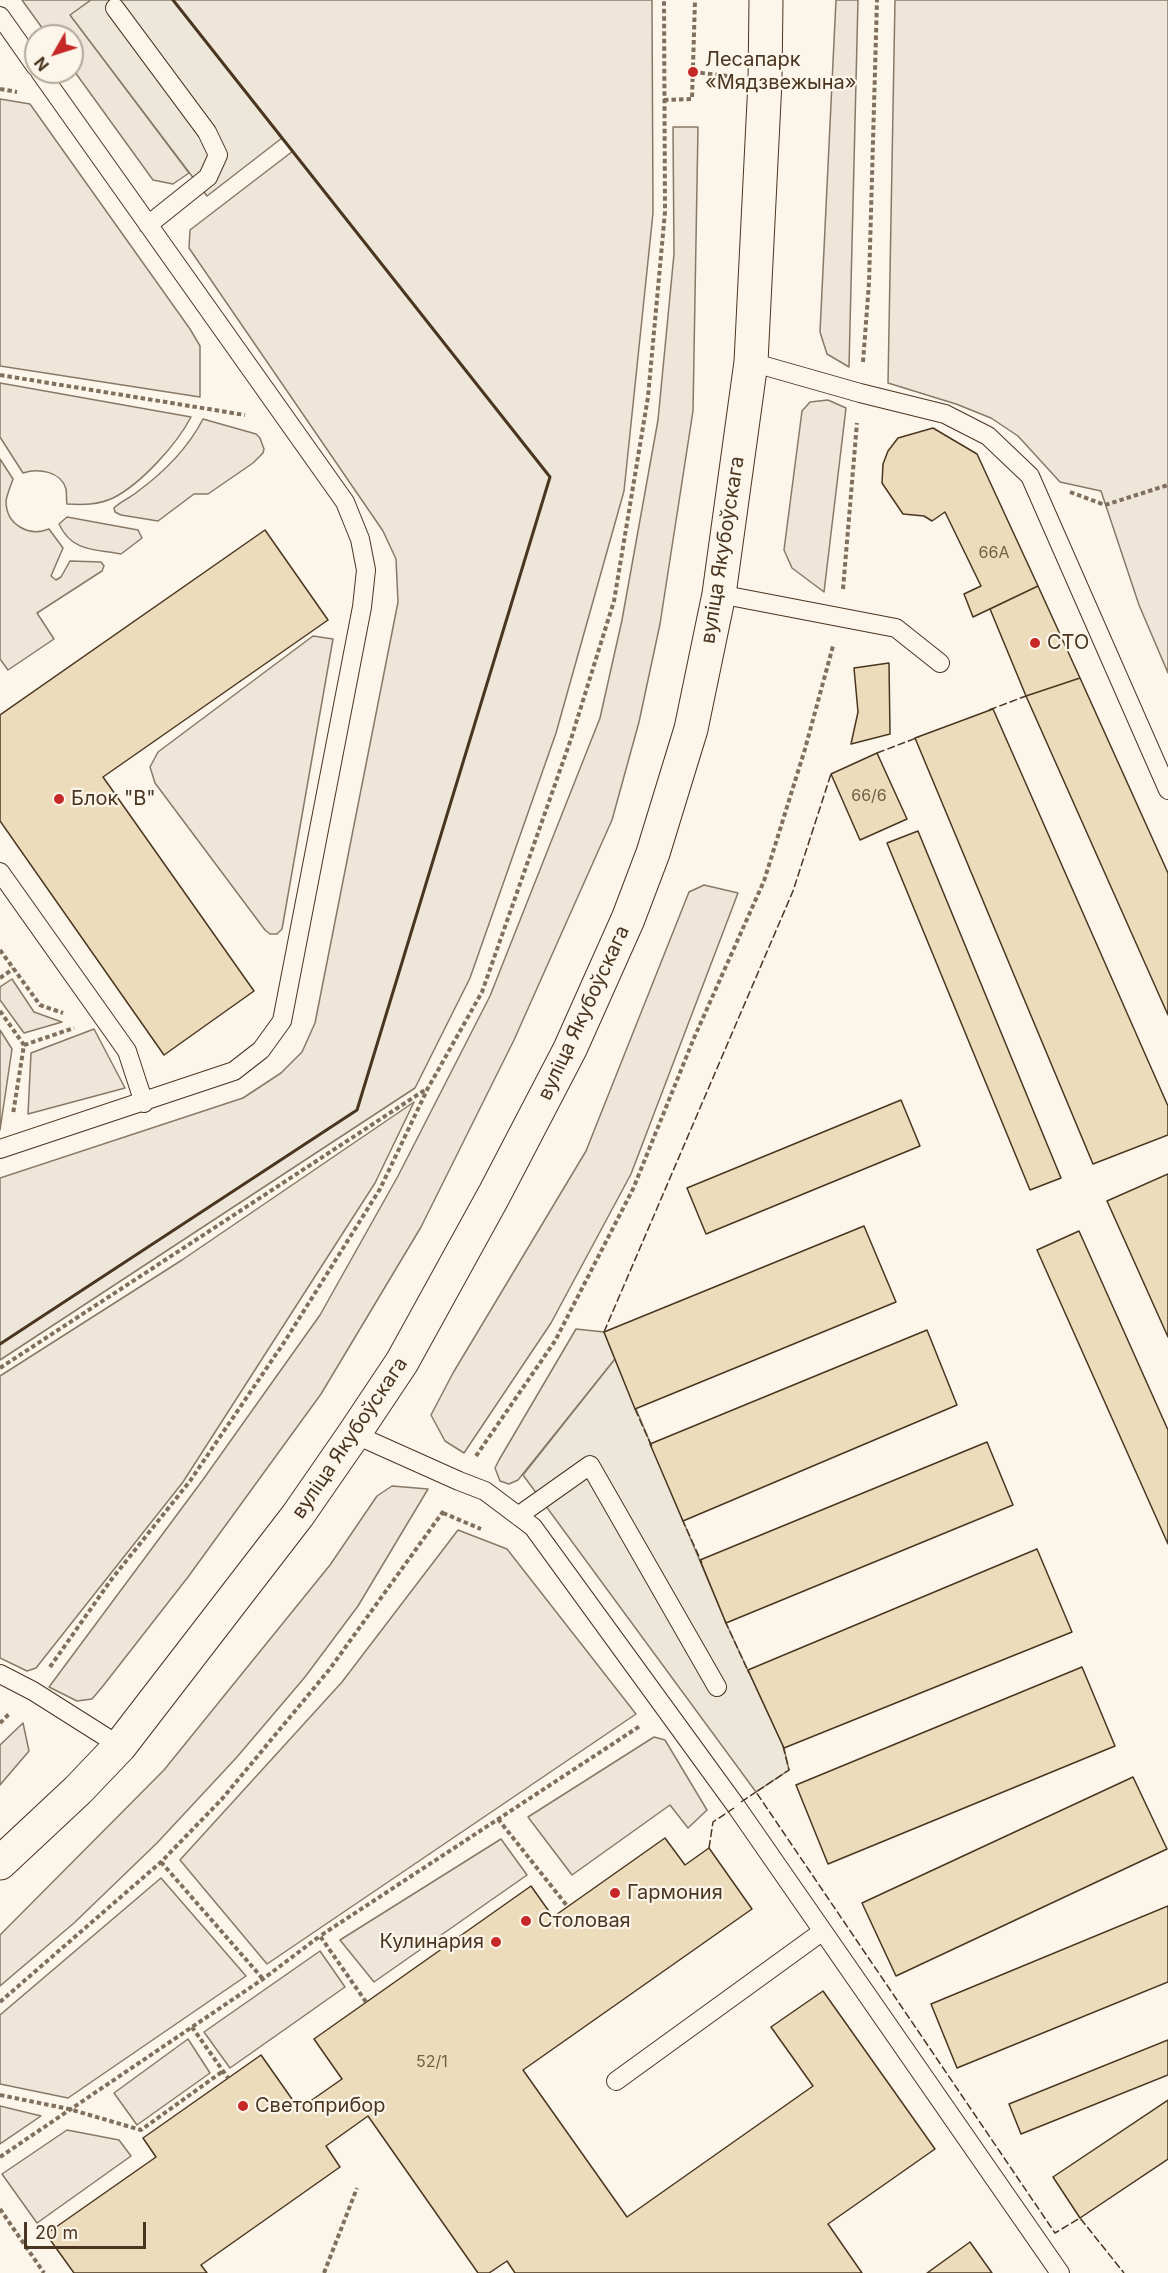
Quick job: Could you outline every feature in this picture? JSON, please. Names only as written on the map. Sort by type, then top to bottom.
[{"type":"main road","name":"вуліца Якубоўскага","points":[[0,1863],[47,1820],[120,1746],[298,1515],[402,1362],[494,1195],[570,1049],[628,919],[653,853],[691,729],[719,594],[751,362],[765,92],[766,0]]},
{"type":"lane","points":[[115,8],[207,132],[218,155],[208,177],[148,225]]},
{"type":"lane","points":[[0,15],[24,50]]},
{"type":"lane","points":[[4,1148],[234,1071],[261,1050],[282,1021],[362,608],[366,570],[360,539],[345,502],[48,84]]},
{"type":"lane","points":[[751,362],[945,414],[988,436],[1030,476],[1168,789]]},
{"type":"lane","points":[[719,594],[896,628],[940,663]]},
{"type":"lane","points":[[0,872],[127,1051],[144,1103]]},
{"type":"lane","points":[[354,1434],[485,1491],[533,1527],[736,1806],[1060,2273]]},
{"type":"lane","points":[[518,1516],[590,1465],[717,1688]]},
{"type":"lane","points":[[0,1674],[33,1691],[120,1746]]},
{"type":"lane","points":[[616,2081],[823,1931]]},
{"type":"path","points":[[0,1723],[33,1691],[111,1580],[190,1481],[285,1341],[380,1189],[428,1088],[482,992],[571,739],[614,601],[633,497],[649,386],[665,212],[664,0]]},
{"type":"path","points":[[664,100],[692,99],[695,0]]},
{"type":"path","points":[[0,2002],[161,1862],[222,1799],[329,1670],[442,1513],[459,1481],[555,1341],[633,1189],[694,1038],[764,881],[805,749],[840,618],[869,283],[877,0]]},
{"type":"path","points":[[0,375],[287,422]]},
{"type":"path","points":[[1030,476],[1106,505],[1168,486]]},
{"type":"path","points":[[0,950],[40,1005],[70,1015]]},
{"type":"path","points":[[0,978],[13,969]]},
{"type":"path","points":[[0,1011],[24,1045],[4,1148]]},
{"type":"path","points":[[24,1045],[79,1026]]},
{"type":"path","points":[[0,1368],[428,1088]]},
{"type":"path","points":[[0,2157],[263,1979],[320,1936],[648,1721]]},
{"type":"path","points":[[498,1819],[568,1907]]},
{"type":"path","points":[[161,1862],[263,1979]]},
{"type":"path","points":[[320,1936],[366,2002]]},
{"type":"path","points":[[192,2026],[228,2078]]},
{"type":"path","points":[[0,2095],[69,2109],[141,2130],[223,2071]]},
{"type":"path","points":[[324,2273],[357,2188]]},
{"type":"path","points":[[0,2209],[44,2273]]},
{"type":"shaded area","points":[[22,0],[91,0],[71,16],[77,24],[39,24]]},
{"type":"shaded area","points":[[91,0],[173,0],[282,138],[207,196],[84,33],[84,24],[77,24],[70,15]]},
{"type":"shaded area","points":[[173,0],[652,0],[653,213],[624,491],[556,733],[470,978],[415,1088],[0,1360],[0,1178],[243,1098],[281,1073],[302,1052],[315,1023],[398,602],[396,559],[383,531],[189,248],[190,230],[293,151]]},
{"type":"shaded area","points":[[836,0],[858,0],[849,367],[827,354],[820,332]]},
{"type":"shaded area","points":[[895,0],[1168,0],[1168,673],[1139,605],[1101,491],[1060,482],[1018,436],[991,418],[956,404],[888,383]]},
{"type":"shaded area","points":[[84,33],[189,173],[173,184],[153,180],[84,84]]},
{"type":"shaded area","points":[[0,99],[30,104],[190,329],[200,346],[200,397],[0,366]]},
{"type":"shaded area","points":[[673,127],[698,127],[693,411],[660,624],[639,722],[612,820],[514,1040],[421,1227],[321,1394],[188,1577],[103,1686],[92,1699],[77,1701],[49,1687],[202,1481],[320,1315],[398,1176],[490,996],[600,718],[622,620],[658,420],[674,254]]},
{"type":"shaded area","points":[[0,383],[191,417],[177,439],[157,462],[124,492],[102,502],[67,504],[66,489],[59,478],[42,471],[23,473],[0,437]]},
{"type":"shaded area","points":[[828,400],[846,408],[824,592],[792,568],[784,550],[802,411],[810,402]]},
{"type":"shaded area","points":[[203,419],[256,434],[260,438],[263,453],[253,463],[208,494],[194,494],[158,521],[115,512],[114,508],[147,485],[174,459],[190,440]]},
{"type":"shaded area","points":[[0,459],[13,479],[6,501],[14,523],[27,530],[49,529],[63,548],[51,576],[56,580],[61,577],[70,561],[101,562],[104,566],[102,571],[37,613],[54,639],[8,670],[0,659]]},
{"type":"shaded area","points":[[67,517],[138,530],[142,538],[121,554],[85,548],[70,540],[64,533],[59,524]]},
{"type":"shaded area","points":[[313,636],[333,639],[282,929],[277,934],[270,934],[155,783],[150,767],[158,752]]},
{"type":"shaded area","points":[[704,885],[738,893],[631,1174],[551,1323],[464,1453],[445,1441],[431,1415],[453,1373],[586,1151],[689,892]]},
{"type":"shaded area","points":[[12,979],[34,1012],[62,1022],[24,1033],[0,1000],[0,987]]},
{"type":"shaded area","points":[[94,1029],[125,1088],[28,1114],[31,1053]]},
{"type":"shaded area","points":[[0,1030],[12,1049],[0,1130]]},
{"type":"shaded area","points":[[414,1102],[375,1183],[183,1482],[36,1668],[27,1671],[0,1658],[0,1376],[182,1260]]},
{"type":"shaded area","points":[[576,1329],[604,1332],[615,1359],[518,1480],[509,1484],[500,1481],[495,1468],[499,1460]]},
{"type":"shaded area","points":[[615,1359],[726,1623],[784,1748],[789,1770],[756,1792],[523,1475]]},
{"type":"shaded area","points":[[392,1486],[428,1489],[358,1606],[305,1677],[237,1757],[157,1843],[74,1923],[0,1986],[0,1935],[164,1770],[330,1565],[377,1496]]},
{"type":"shaded area","points":[[458,1530],[507,1549],[636,1714],[267,1964],[180,1860],[342,1682]]},
{"type":"shaded area","points":[[23,1723],[29,1751],[0,1785],[0,1745]]},
{"type":"shaded area","points":[[654,1737],[665,1740],[707,1810],[688,1828],[670,1805],[572,1875],[528,1817]]},
{"type":"shaded area","points":[[501,1839],[527,1875],[374,1982],[340,1940]]},
{"type":"shaded area","points":[[161,1878],[246,1976],[68,2098],[0,2084],[0,2015]]},
{"type":"shaded area","points":[[320,1951],[345,1987],[230,2068],[204,2032]]},
{"type":"shaded area","points":[[188,2039],[210,2073],[137,2125],[114,2093]]},
{"type":"shaded area","points":[[0,2106],[41,2116],[0,2144]]},
{"type":"shaded area","points":[[67,2130],[119,2140],[131,2156],[37,2223],[2,2174]]},
{"type":"building","points":[[933,428],[977,454],[1038,586],[973,617],[964,594],[981,586],[945,512],[932,521],[924,516],[903,514],[882,483],[883,464],[888,451],[898,438]]},
{"type":"building","name":"Блок \"В\"","points":[[265,530],[328,620],[103,777],[254,991],[164,1055],[0,821],[0,715]]},
{"type":"building","name":"СТО","points":[[1038,586],[1080,678],[1026,696],[990,609]]},
{"type":"building","points":[[889,663],[890,734],[851,744],[858,712],[854,668]]},
{"type":"building","points":[[1080,678],[1168,873],[1168,1015],[1026,696]]},
{"type":"building","points":[[993,709],[1168,1106],[1168,1135],[1093,1164],[915,738]]},
{"type":"building","points":[[877,753],[907,819],[860,840],[831,774]]},
{"type":"building","points":[[918,831],[1061,1178],[1030,1190],[887,843]]},
{"type":"building","points":[[901,1100],[920,1146],[706,1234],[687,1188]]},
{"type":"building","points":[[1168,1174],[1168,1337],[1107,1201]]},
{"type":"building","points":[[864,1226],[896,1302],[635,1409],[604,1332]]},
{"type":"building","points":[[1079,1231],[1168,1430],[1168,1544],[1037,1250]]},
{"type":"building","points":[[927,1330],[957,1405],[683,1521],[650,1444]]},
{"type":"building","points":[[987,1442],[1013,1505],[726,1623],[700,1560]]},
{"type":"building","points":[[1037,1549],[1072,1632],[784,1748],[748,1670]]},
{"type":"building","points":[[1082,1667],[1115,1746],[828,1864],[796,1785]]},
{"type":"building","points":[[1133,1777],[1167,1849],[896,1976],[862,1903]]},
{"type":"building","points":[[665,1838],[685,1865],[709,1848],[752,1909],[523,2070],[627,2217],[813,2086],[771,2027],[823,1991],[935,2149],[828,2224],[862,2273],[515,2273],[507,2261],[489,2273],[478,2273],[368,2116],[326,2146],[340,2167],[201,2265],[207,2273],[74,2273],[46,2234],[156,2157],[143,2138],[261,2055],[299,2109],[342,2079],[314,2039],[531,1886],[553,1917]]},
{"type":"building","points":[[1168,1906],[1168,1982],[957,2068],[931,2004]]},
{"type":"building","points":[[1168,2040],[1168,2075],[1021,2134],[1009,2104]]},
{"type":"building","points":[[1168,2100],[1168,2159],[1080,2218],[1053,2177]]},
{"type":"building","points":[[970,2242],[992,2273],[927,2273]]},
{"type":"fence","points":[[989,710],[1026,696]]},
{"type":"fence","points":[[877,753],[919,737]]},
{"type":"fence","points":[[604,1332],[793,891],[831,774]]},
{"type":"fence","points":[[635,1409],[652,1447]]},
{"type":"fence","points":[[682,1519],[702,1563]]},
{"type":"fence","points":[[725,1621],[749,1673]]},
{"type":"fence","points":[[783,1746],[789,1770],[756,1792],[1055,2233],[1080,2218],[1124,2273]]},
{"type":"fence","points":[[741,1802],[756,1792]]},
{"type":"fence","points":[[709,1848],[713,1822],[734,1808]]},
{"type":"wall","points":[[0,1344],[357,1110],[550,477],[173,0]]},
{"type":"place","name":"Лесапарк «Мядзвежына»","points":[[693,72]]},
{"type":"place","name":"СТО","points":[[1035,643]]},
{"type":"place","name":"Блок \"В\"","points":[[59,799]]},
{"type":"place","name":"Гармония","points":[[615,1893]]},
{"type":"place","name":"Cтоловая","points":[[526,1921]]},
{"type":"place","name":"Кулинария","points":[[496,1942]]},
{"type":"place","name":"Светоприбор","points":[[243,2106]]}]
